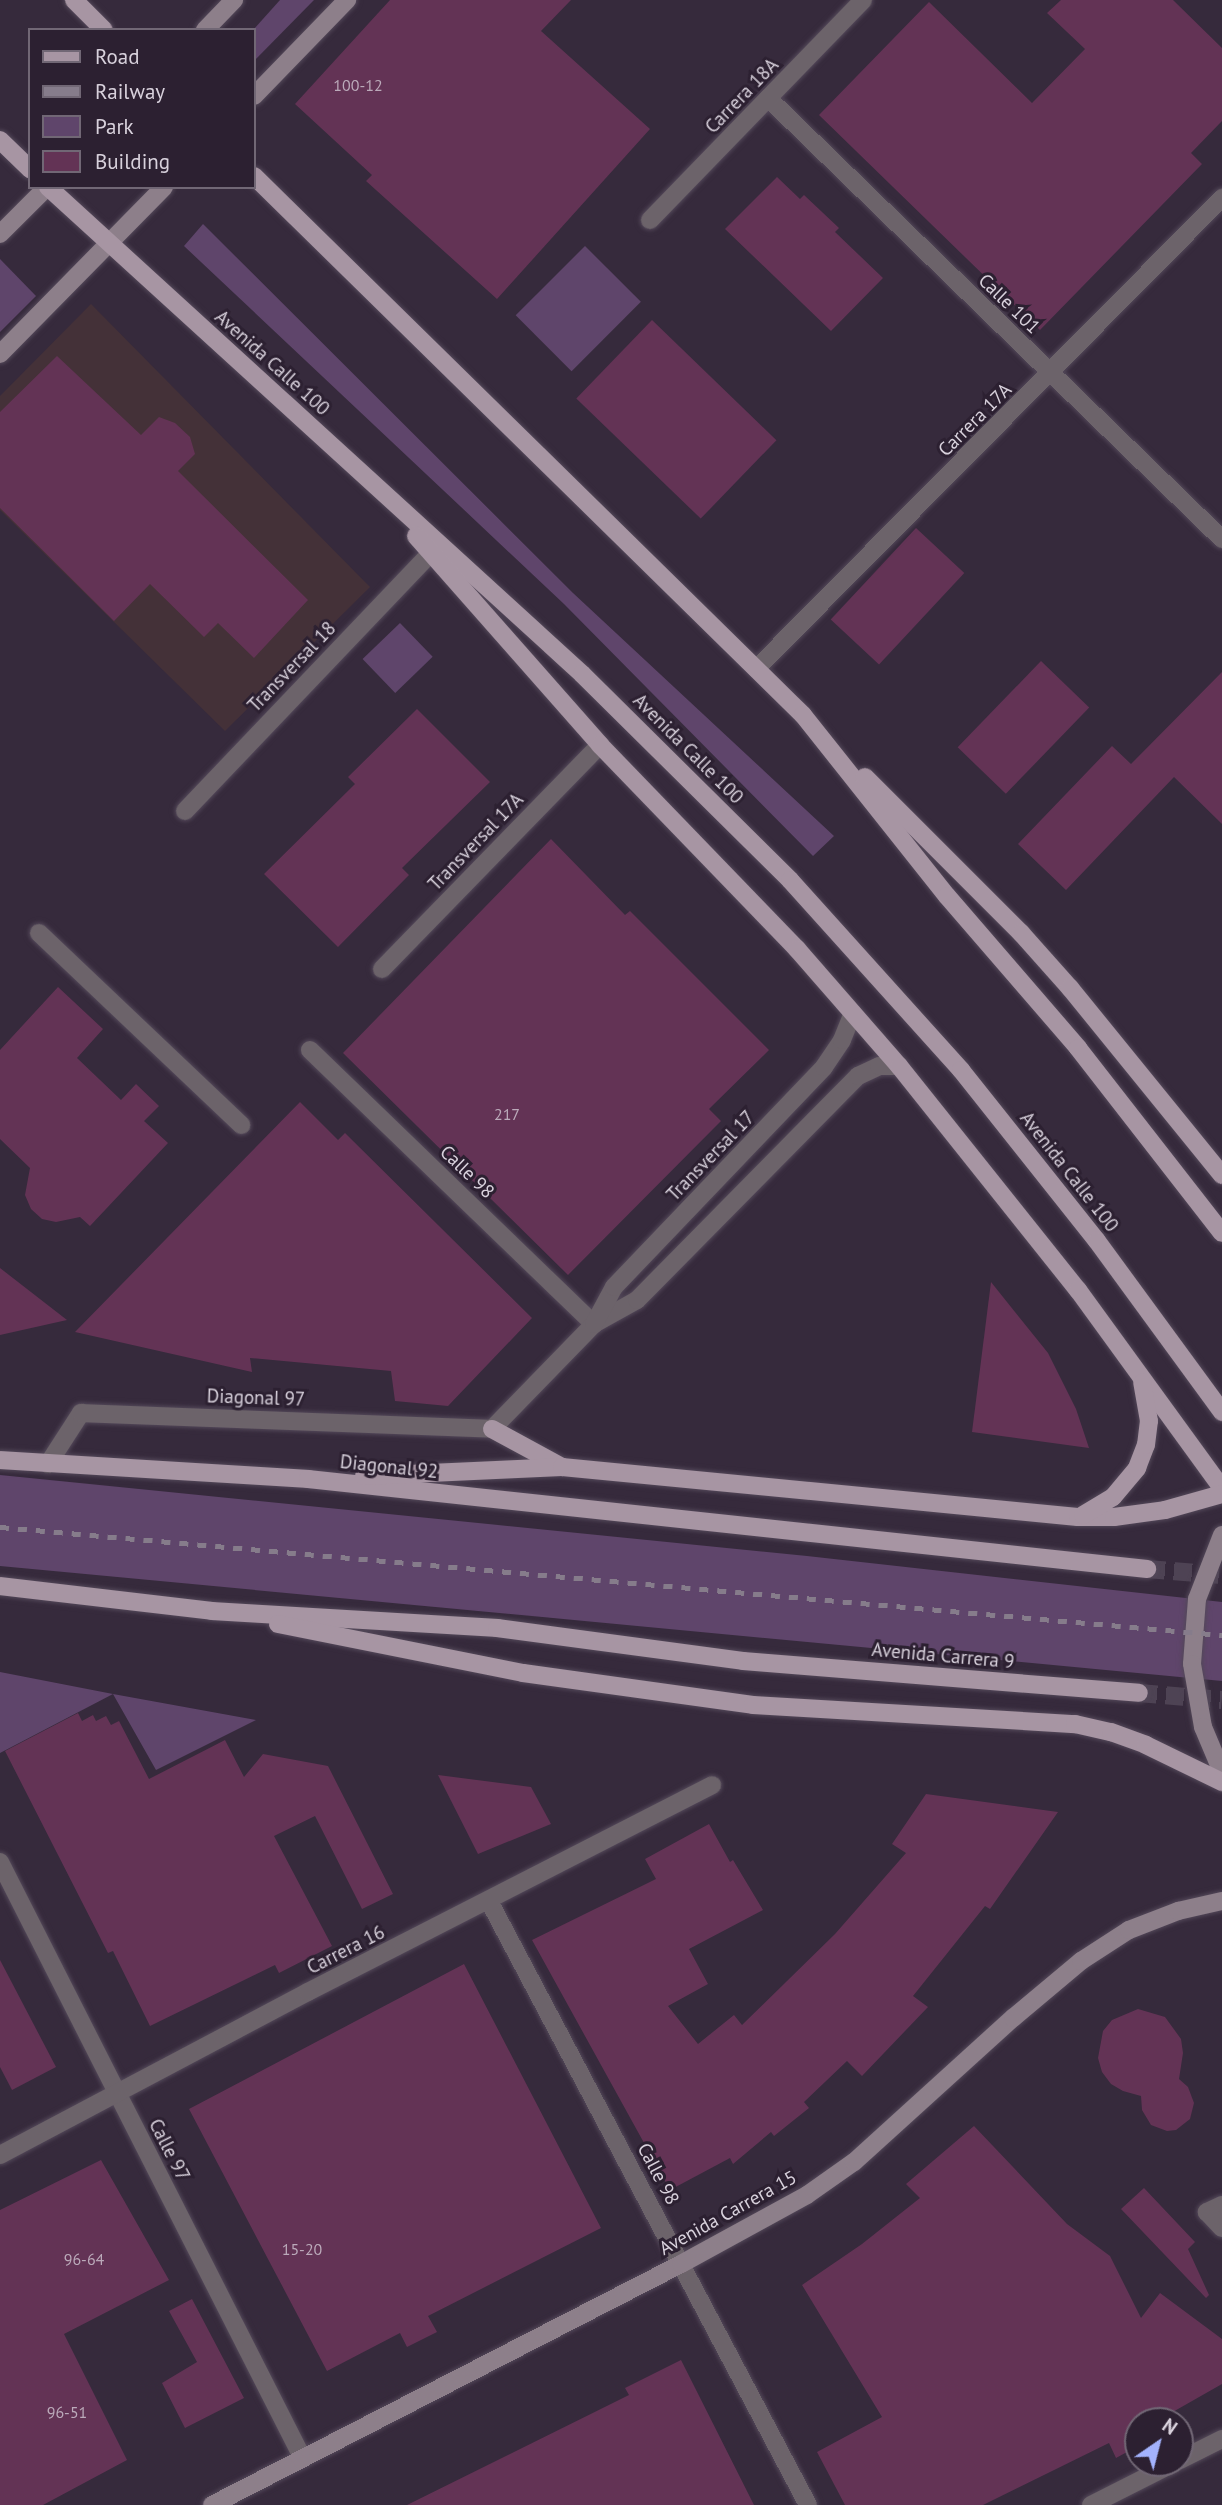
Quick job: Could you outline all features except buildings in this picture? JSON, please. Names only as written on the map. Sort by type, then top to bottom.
[{"type":"main road","points":[[74,0],[102,28]]},
{"type":"main road","points":[[207,28],[234,0]]},
{"type":"main road","points":[[256,94],[347,0]]},
{"type":"main road","points":[[0,140],[28,167]]},
{"type":"main road","points":[[256,178],[803,715],[1038,951],[1124,1051],[1222,1175]]},
{"type":"main road","points":[[0,234],[46,189]]},
{"type":"main road","name":"Avenida Calle 100","points":[[50,189],[582,674],[790,880],[977,1089],[1097,1241],[1222,1412]]},
{"type":"main road","points":[[0,354],[162,189]]},
{"type":"main road","points":[[359,472],[600,746],[703,850],[899,1066],[1126,1352],[1222,1488]]},
{"type":"main road","points":[[803,715],[947,896],[1086,1058],[1222,1233]]},
{"type":"main road","points":[[1079,1517],[1097,1509],[1126,1484],[1146,1445],[1149,1421],[1147,1396],[1139,1373],[1126,1352]]},
{"type":"main road","points":[[492,1429],[562,1467]]},
{"type":"main road","name":"Diagonal 92","points":[[0,1460],[308,1479],[771,1531],[1147,1569]]},
{"type":"main road","points":[[308,1479],[562,1467],[1079,1517],[1114,1517],[1165,1510],[1222,1494]]},
{"type":"main road","points":[[1222,1535],[1197,1599],[1192,1664],[1203,1727],[1222,1772]]},
{"type":"main road","points":[[0,1586],[212,1611],[523,1673],[739,1703],[1075,1724],[1111,1731],[1222,1782]]},
{"type":"main road","name":"Avenida Carrera 9","points":[[212,1611],[497,1628],[743,1661],[1139,1693]]},
{"type":"main road","name":"Avenida Carrera 15","points":[[212,2505],[681,2264],[807,2195],[854,2162],[1013,2018],[1081,1961],[1129,1930],[1178,1910],[1222,1901]]},
{"type":"street","name":"Carrera 18A","points":[[650,220],[863,0]]},
{"type":"street","name":"Calle 101","points":[[768,98],[1222,538]]},
{"type":"street","name":"Carrera 17A","points":[[756,669],[1222,198]]},
{"type":"street","name":"Transversal 18","points":[[185,811],[431,553]]},
{"type":"street","name":"Transversal 17A","points":[[382,969],[600,746]]},
{"type":"street","points":[[39,933],[241,1125]]},
{"type":"street","name":"Transversal 17","points":[[492,1429],[594,1324],[614,1286],[824,1068],[842,1040],[853,1013]]},
{"type":"street","name":"Calle 98","points":[[310,1050],[594,1324]]},
{"type":"street","name":"Transversal 17","points":[[594,1324],[637,1300],[858,1076],[879,1066],[899,1066]]},
{"type":"street","name":"Diagonal 97","points":[[48,1464],[81,1413],[492,1429]]},
{"type":"street","name":"Carrera 16","points":[[0,2155],[712,1785]]},
{"type":"street","name":"Calle 97","points":[[0,1862],[302,2457]]},
{"type":"street","name":"Calle 98","points":[[489,1901],[808,2505]]},
{"type":"street","points":[[1214,2208],[1222,2228]]},
{"type":"street","points":[[1194,2453],[1222,2439]]},
{"type":"street","points":[[1091,2505],[1146,2477]]},
{"type":"shaded area","points":[[91,304],[370,587],[225,731],[0,510],[0,396]]},
{"type":"green space","points":[[280,0],[314,0],[256,59],[255,28]]},
{"type":"green space","points":[[203,224],[573,593],[834,836],[813,856],[564,604],[184,246]]},
{"type":"green space","points":[[585,246],[641,302],[572,371],[516,315]]},
{"type":"green space","points":[[0,259],[36,296],[0,332]]},
{"type":"green space","points":[[400,623],[433,657],[395,693],[363,659]]},
{"type":"green space","points":[[0,1475],[807,1556],[1222,1602],[1222,1681],[0,1566]]},
{"type":"green space","points":[[0,1672],[113,1694],[0,1753]]},
{"type":"green space","points":[[113,1694],[256,1720],[156,1770]]},
{"type":"tunnel","points":[[1147,1569],[1222,1575]]},
{"type":"tunnel","points":[[1139,1693],[1222,1700]]},
{"type":"railway","points":[[0,1527],[1222,1635]]}]
